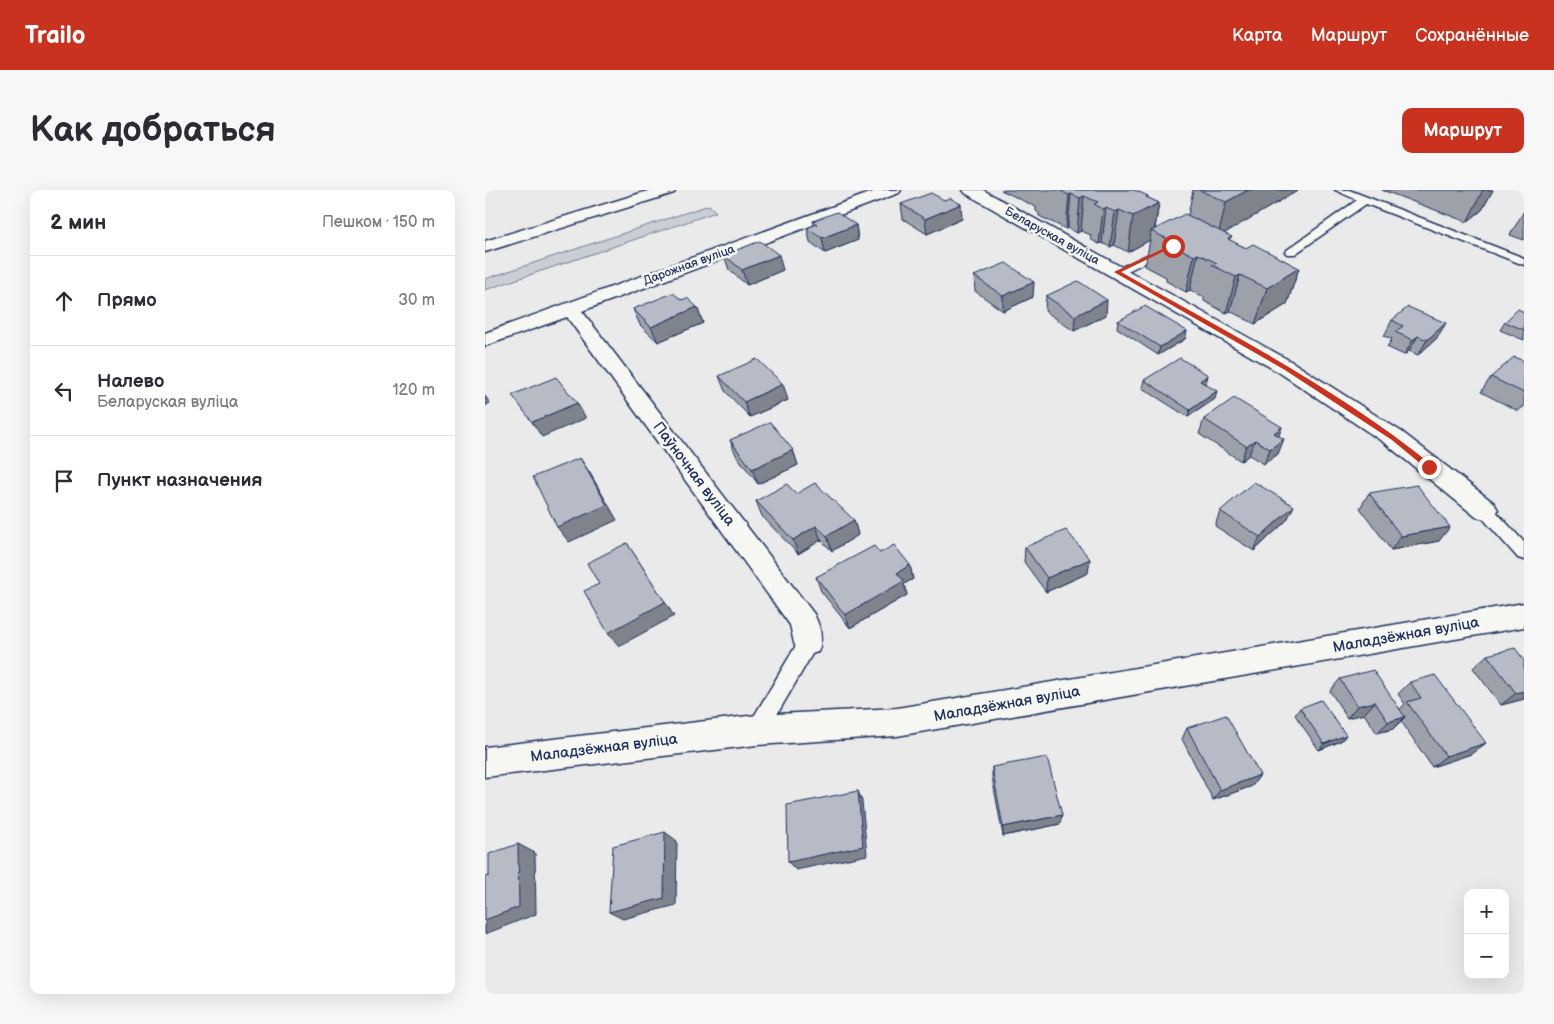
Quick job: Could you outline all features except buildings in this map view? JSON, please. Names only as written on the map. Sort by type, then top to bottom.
[{"type":"street","points":[[485,247],[668,190]]},
{"type":"street","name":"Дарожная вуліца","points":[[485,340],[893,190]]},
{"type":"street","name":"Беларуская вуліца","points":[[971,190],[1287,368],[1394,438],[1485,510]]},
{"type":"street","name":"Паўночная вуліца","points":[[571,309],[804,622],[809,643]]},
{"type":"street","name":"Маладзёжная вуліца","points":[[485,762],[757,730],[897,722],[1524,615]]},
{"type":"lane","points":[[1340,190],[1524,262]]},
{"type":"lane","points":[[1291,252],[1365,200]]},
{"type":"lane","points":[[1117,272],[1180,244]]},
{"type":"lane","points":[[1485,510],[1524,553]]},
{"type":"lane","points":[[757,730],[809,643]]},
{"type":"shaded area","points":[[709,205],[716,212],[485,290],[485,279]]},
{"type":"route","points":[[1173,246],[1117,272],[1287,368],[1394,438],[1429,467]]}]
